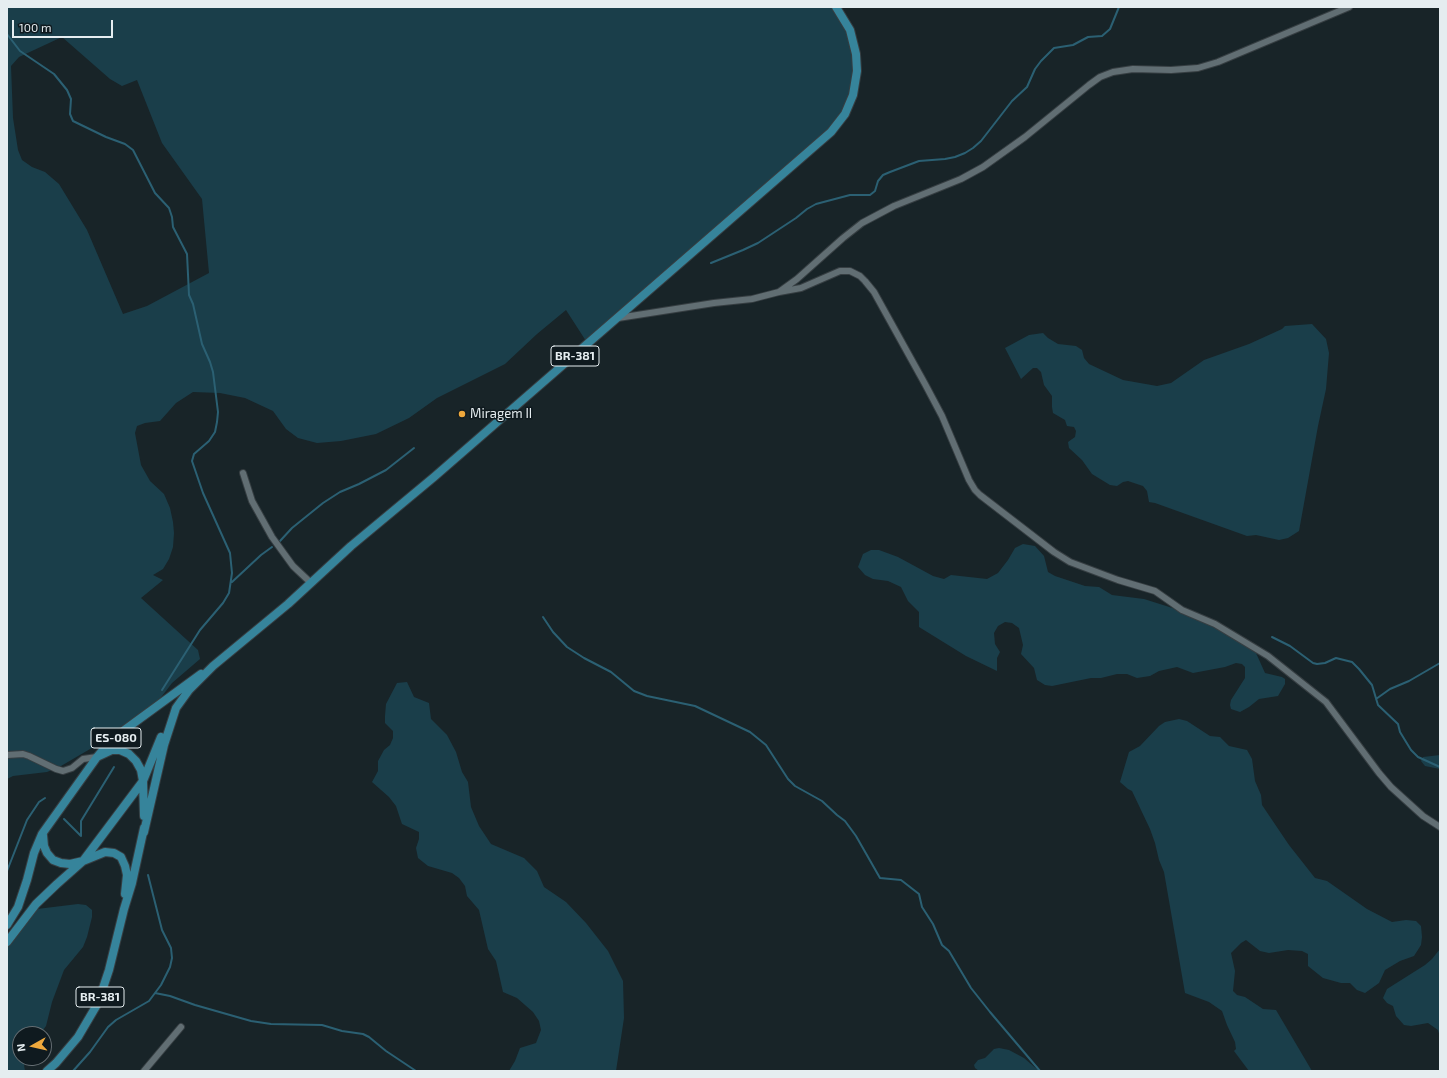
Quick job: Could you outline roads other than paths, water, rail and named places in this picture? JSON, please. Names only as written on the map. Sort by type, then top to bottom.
[{"type":"main road","name":"BR-381","points":[[176,708],[189,690],[213,666],[288,604],[310,582],[351,546],[434,477],[831,132],[845,114],[853,95],[857,71],[856,54],[850,30],[836,7]]},
{"type":"main road","name":"ES-080","points":[[7,925],[18,907],[34,853],[42,834],[97,757],[107,745],[123,731],[190,680],[213,666]]},
{"type":"main road","name":"ES-080","points":[[7,942],[36,904],[83,861],[143,781],[166,727],[176,708]]},
{"type":"main road","points":[[144,832],[164,745],[176,708]]},
{"type":"main road","points":[[97,757],[112,750],[120,750],[129,754],[136,761],[141,770],[143,781]]},
{"type":"main road","name":"BR-381","points":[[47,1071],[56,1063],[78,1037],[98,1003],[109,970],[144,832],[143,781]]},
{"type":"main road","name":"BR-381","points":[[42,834],[47,853],[54,860],[61,863],[70,864],[83,861],[105,852],[114,853],[121,857],[125,866],[126,875],[124,909]]},
{"type":"street","points":[[779,292],[797,279],[862,223],[894,206],[980,170],[1016,144],[1100,77],[1113,72],[1133,70],[1198,68],[1218,62],[1349,7]]},
{"type":"street","points":[[618,318],[714,303],[752,299],[801,288],[840,271],[850,271],[860,276],[874,292],[925,384],[942,416],[969,480],[980,495],[1070,562],[1155,592],[1182,610],[1215,624],[1268,656],[1326,702],[1391,787],[1423,816],[1440,827]]},
{"type":"street","points":[[243,473],[252,501],[272,537],[293,566],[310,582]]},
{"type":"street","points":[[7,755],[23,754],[63,771],[72,768],[83,759],[97,757]]},
{"type":"street","points":[[144,1071],[181,1027]]},
{"type":"waterway","points":[[711,263],[758,243],[816,204],[850,195],[870,195],[875,191],[878,181],[883,175],[919,161],[955,157],[973,148],[981,141],[1012,101],[1027,87],[1035,69],[1054,48],[1073,45],[1088,37],[1102,36],[1110,29],[1119,7]]},
{"type":"waterway","points":[[7,34],[20,51],[54,74],[67,90],[71,99],[70,114],[73,121],[106,137],[125,144],[133,150],[155,193],[169,208],[173,227],[187,254],[189,295],[193,304],[202,344],[213,372],[218,412],[215,432],[209,441],[194,454],[192,461],[203,493],[230,553],[232,573],[229,593],[223,603],[200,630],[162,690]]},
{"type":"waterway","points":[[280,541],[292,528],[323,503],[340,492],[386,470],[414,448]]},
{"type":"waterway","points":[[232,582],[261,555],[272,547]]},
{"type":"waterway","points":[[543,617],[553,632],[567,647],[611,672],[634,691],[647,696],[695,706],[750,732],[766,745],[788,779],[795,786],[822,801],[845,821],[856,836],[880,878],[901,880],[919,894],[922,907],[933,924],[942,945],[949,951],[971,988],[1040,1071]]},
{"type":"waterway","points":[[1272,637],[1290,646],[1313,663],[1325,663],[1336,658],[1352,662],[1372,685],[1378,705],[1398,724],[1400,732],[1411,750],[1418,757],[1440,767]]},
{"type":"waterway","points":[[1376,699],[1390,689],[1409,681],[1440,663]]},
{"type":"waterway","points":[[81,836],[81,821],[114,767]]},
{"type":"waterway","points":[[7,871],[27,820],[39,802],[45,798]]},
{"type":"waterway","points":[[64,819],[81,836]]},
{"type":"waterway","points":[[73,1071],[90,1052],[108,1027],[116,1020],[149,1001],[161,985],[170,967],[172,958],[171,948],[162,930],[148,875]]},
{"type":"waterway","points":[[155,993],[170,996],[195,1005],[251,1021],[271,1024],[322,1025],[342,1031],[363,1034],[416,1071]]},
{"type":"place","name":"Miragem II","points":[[462,414]]}]
